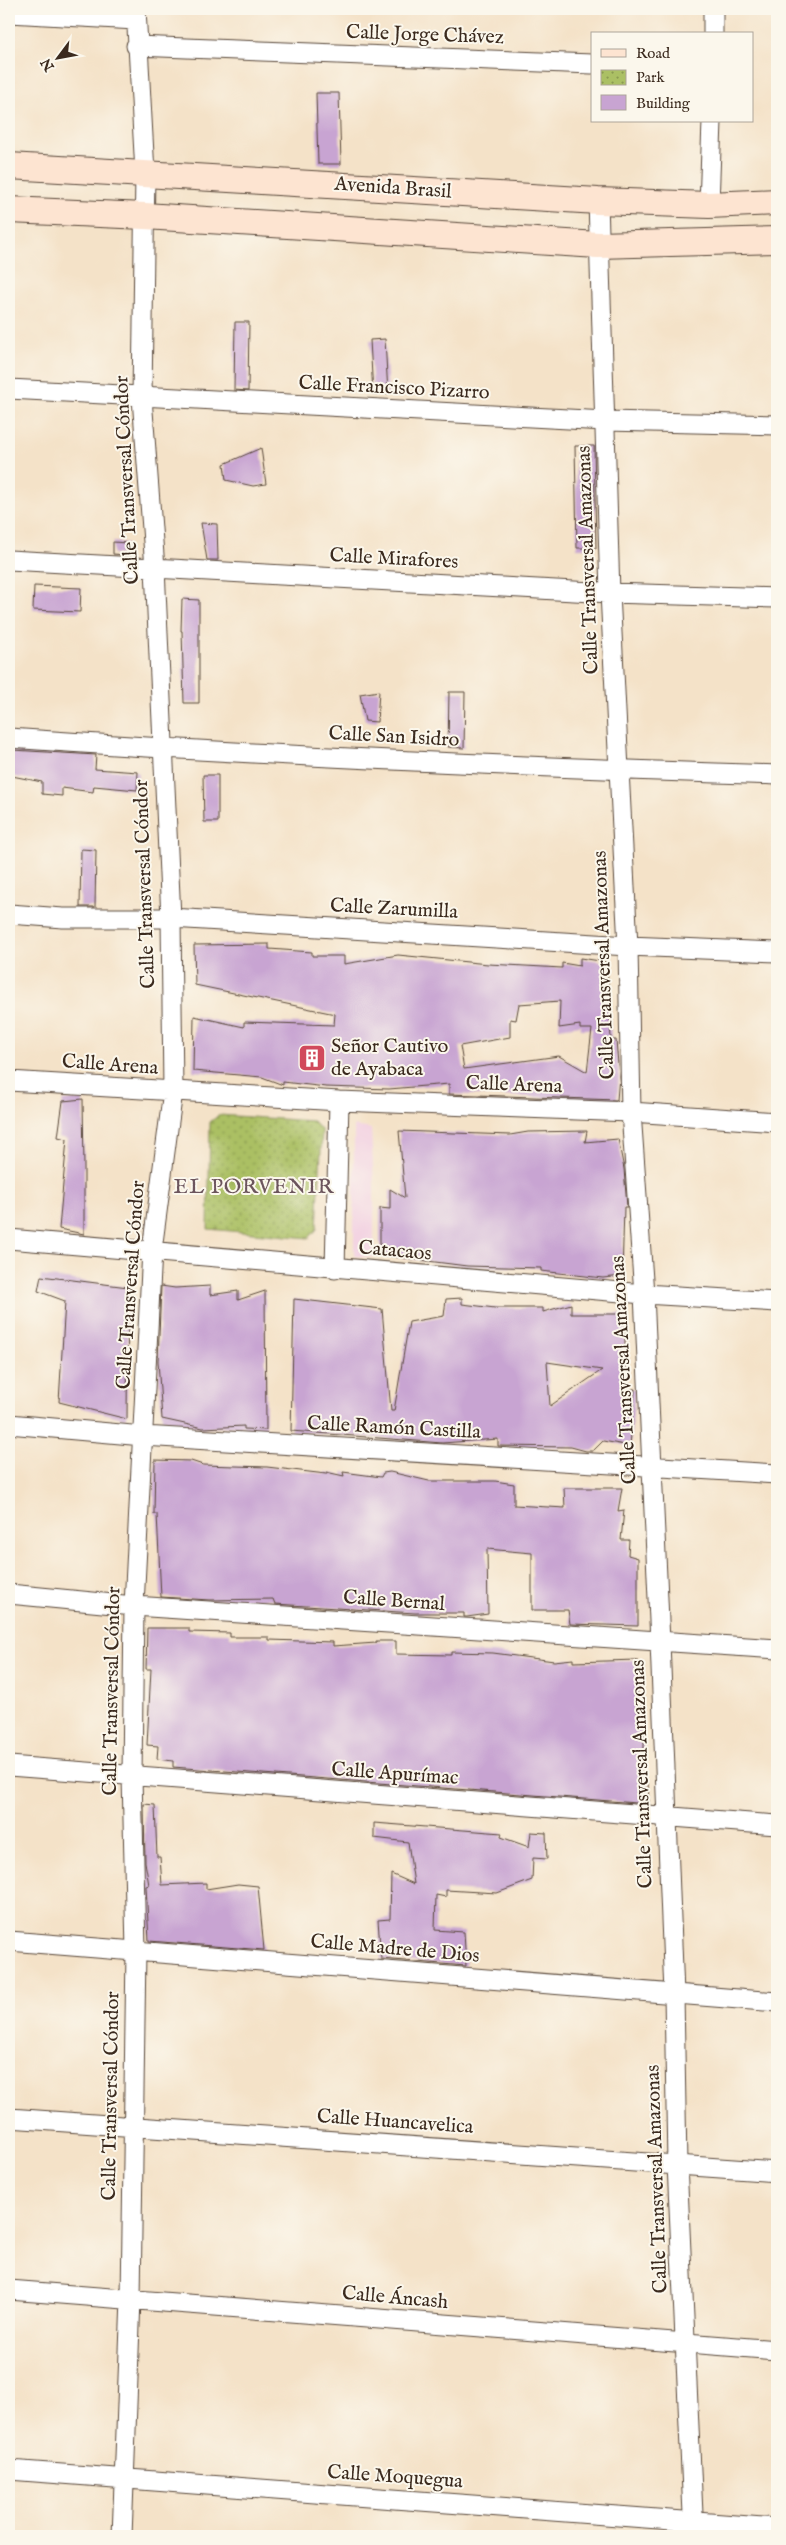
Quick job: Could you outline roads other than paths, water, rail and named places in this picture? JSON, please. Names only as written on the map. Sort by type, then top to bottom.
[{"type":"street","points":[[713,9],[713,32]]},
{"type":"street","points":[[9,13],[136,14]]},
{"type":"street","name":"Calle Transversal Cóndor","points":[[122,2536],[131,2299],[136,1951],[132,1776],[134,1606],[152,1250],[173,1091],[171,918],[155,568],[142,398],[145,173],[136,46],[136,14]]},
{"type":"street","name":"Calle Jorge Chávez","points":[[136,46],[591,64]]},
{"type":"street","points":[[709,205],[712,122]]},
{"type":"street","name":"Avenida Brasil","points":[[9,166],[598,201],[709,205],[777,202]]},
{"type":"street","name":"Calle Transversal Amazonas","points":[[598,201],[610,592],[628,946],[631,1112],[644,1294],[660,1642],[674,1994],[677,2164],[694,2530]]},
{"type":"street","points":[[9,210],[145,216],[598,245],[777,240]]},
{"type":"street","name":"Calle Francisco Pizarro","points":[[9,389],[142,398],[606,421],[777,425]]},
{"type":"street","name":"Calle Mirafores","points":[[9,560],[610,592],[777,598]]},
{"type":"street","name":"Calle San Isidro","points":[[9,738],[162,748],[619,770],[777,775]]},
{"type":"street","name":"Calle Zarumilla","points":[[9,914],[62,918],[171,918],[628,946],[777,952]]},
{"type":"street","name":"Calle Arena","points":[[9,1081],[339,1101],[631,1112],[777,1122]]},
{"type":"street","points":[[335,1269],[339,1101]]},
{"type":"street","name":"Catacaos","points":[[9,1239],[152,1250],[335,1269],[644,1294],[777,1302]]},
{"type":"street","name":"Calle Ramón Castilla","points":[[9,1424],[143,1436],[777,1474]]},
{"type":"street","name":"Calle Bernal","points":[[9,1594],[134,1606],[777,1649]]},
{"type":"street","name":"Calle Apurímac","points":[[9,1766],[666,1818],[777,1825]]},
{"type":"street","name":"Calle Madre de Dios","points":[[9,1941],[777,2002]]},
{"type":"street","name":"Calle Huancavelica","points":[[9,2118],[777,2172]]},
{"type":"street","name":"Calle Áncash","points":[[9,2290],[777,2350]]},
{"type":"street","name":"Calle Moquegua","points":[[9,2470],[694,2530],[777,2528]]},
{"type":"place","name":"Señor Cautivo de Ayabaca","points":[[312,1058]]},
{"type":"district","name":"EL PORVENIR","points":[[254,1187]]}]
